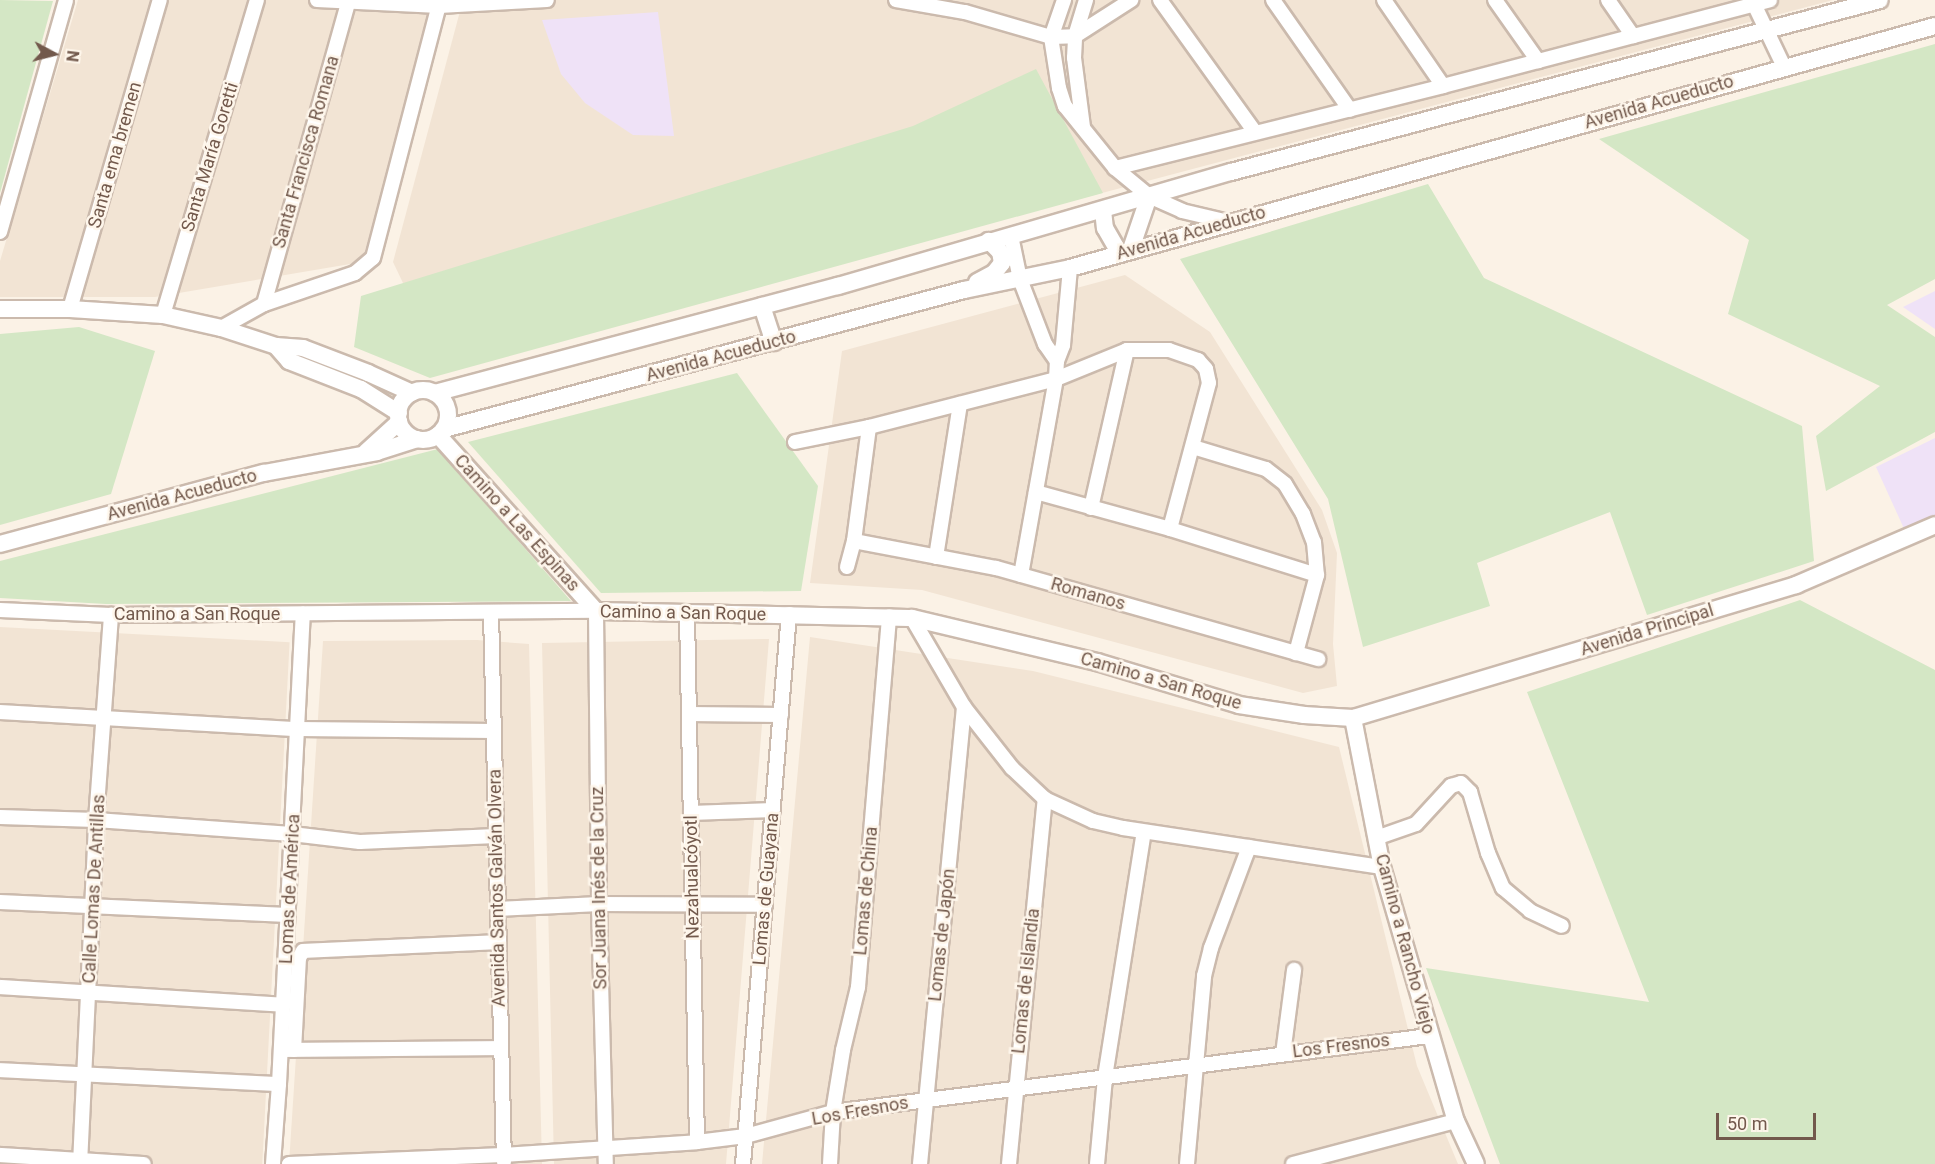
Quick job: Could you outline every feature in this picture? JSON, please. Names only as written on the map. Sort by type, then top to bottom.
[{"type":"street","points":[[0,232],[66,0]]},
{"type":"street","name":"Santa ema bremen","points":[[70,309],[160,0]]},
{"type":"street","name":"Santa María Goretti","points":[[163,315],[257,0]]},
{"type":"street","points":[[317,0],[440,3],[547,0]]},
{"type":"street","name":"Santa Francisca Romana","points":[[264,304],[349,0]]},
{"type":"street","points":[[896,0],[968,6],[1051,37],[1075,36],[1131,0]]},
{"type":"street","points":[[1064,0],[1051,37],[1059,88],[1065,106],[1115,168],[1149,196],[1182,211],[1229,222]]},
{"type":"street","points":[[1083,127],[1074,58],[1075,36],[1086,0]]},
{"type":"street","points":[[1160,0],[1255,132]]},
{"type":"street","points":[[1273,0],[1350,110]]},
{"type":"street","points":[[1384,0],[1443,86]]},
{"type":"street","points":[[1495,0],[1538,60]]},
{"type":"street","points":[[1608,0],[1633,36]]},
{"type":"street","points":[[1115,168],[1350,110],[1633,36],[1725,6],[1754,4],[1770,0]]},
{"type":"street","name":"Avenida Acueducto","points":[[435,393],[762,306],[1149,196],[1880,0]]},
{"type":"street","points":[[221,328],[264,304],[355,273],[366,266],[375,251],[440,3]]},
{"type":"street","points":[[1754,4],[1784,68]]},
{"type":"street","name":"Avenida Acueducto","points":[[441,432],[964,290],[1070,268],[1935,26]]},
{"type":"street","points":[[1103,210],[1105,228],[1125,251],[1149,196]]},
{"type":"street","points":[[1011,236],[1020,279],[1045,344],[1057,361]]},
{"type":"street","points":[[964,290],[1000,268],[1002,258],[989,241]]},
{"type":"street","points":[[1021,575],[1056,379],[1057,361],[1063,345],[1070,268]]},
{"type":"street","points":[[762,306],[774,342]]},
{"type":"street","points":[[0,309],[70,309],[163,315],[221,328],[276,346],[303,348],[412,393]]},
{"type":"street","points":[[276,346],[289,361],[360,389],[399,418],[408,435],[417,439],[424,440],[441,432],[447,421],[446,405],[435,393],[428,391],[412,393],[405,398],[399,418],[366,452]]},
{"type":"street","points":[[1090,508],[1127,350]]},
{"type":"street","points":[[795,442],[869,427],[1056,379],[1127,350],[1169,350],[1198,360],[1206,369],[1209,383],[1170,529]]},
{"type":"street","points":[[936,557],[960,404]]},
{"type":"street","points":[[847,567],[854,541],[869,427]]},
{"type":"street","name":"Camino a Las Espinas","points":[[441,432],[596,611]]},
{"type":"street","name":"Avenida Acueducto","points":[[0,544],[264,473],[366,452],[377,452],[417,439]]},
{"type":"street","points":[[1193,447],[1266,469],[1285,484],[1303,514],[1314,542],[1317,575],[1296,653]]},
{"type":"street","points":[[1036,492],[1170,529],[1317,575]]},
{"type":"street","name":"Avenida Principal","points":[[1353,718],[1796,585],[1935,525]]},
{"type":"street","name":"Romanos","points":[[854,541],[1021,575],[1318,659]]},
{"type":"street","name":"Camino a San Roque","points":[[0,610],[111,615],[596,611],[889,616],[912,618],[1097,662],[1239,705],[1304,715],[1353,718]]},
{"type":"street","name":"Sor Juana Inés de la Cruz","points":[[596,611],[599,904],[606,1164]]},
{"type":"street","name":"Avenida Santos Galván Olvera","points":[[491,612],[504,1159]]},
{"type":"street","name":"Nezahualcóyotl","points":[[687,613],[697,1142]]},
{"type":"street","name":"Lomas de América","points":[[273,1164],[279,1084],[287,1050],[283,1005],[303,614]]},
{"type":"street","name":"Lomas de Guayana","points":[[743,1164],[789,614]]},
{"type":"street","name":"Calle Lomas De Antillas","points":[[80,1162],[86,1074],[96,820],[111,615]]},
{"type":"street","name":"Lomas de China","points":[[830,1164],[833,1112],[843,1050],[858,987],[889,616]]},
{"type":"street","points":[[912,618],[964,707],[1012,768],[1045,799],[1093,821],[1144,832],[1382,867]]},
{"type":"street","name":"Lomas de Japón","points":[[920,1164],[964,707]]},
{"type":"street","points":[[0,712],[298,729],[494,731]]},
{"type":"street","points":[[689,714],[781,715]]},
{"type":"street","name":"Camino a Rancho Viejo","points":[[1353,718],[1382,867],[1456,1122],[1476,1164]]},
{"type":"street","points":[[1376,838],[1416,824],[1451,786],[1461,783],[1470,792],[1488,853],[1503,888],[1530,911],[1562,926]]},
{"type":"street","name":"Lomas de Islandia","points":[[1009,1164],[1045,799]]},
{"type":"street","points":[[691,813],[773,810]]},
{"type":"street","points":[[0,817],[96,820],[292,834],[360,842],[496,836]]},
{"type":"street","points":[[1098,1164],[1105,1077],[1144,832]]},
{"type":"street","points":[[1187,1164],[1204,976],[1211,948],[1249,848]]},
{"type":"street","points":[[0,902],[288,915]]},
{"type":"street","points":[[498,909],[599,904],[765,905]]},
{"type":"street","points":[[499,942],[303,951],[299,958],[287,1050],[501,1048]]},
{"type":"street","points":[[1283,1054],[1294,970]]},
{"type":"street","points":[[0,987],[283,1005]]},
{"type":"street","name":"Los Fresnos","points":[[291,1163],[504,1159],[606,1147],[697,1142],[746,1136],[833,1112],[1429,1035]]},
{"type":"street","points":[[0,1070],[279,1084]]},
{"type":"street","points":[[1293,1164],[1456,1122]]},
{"type":"street","points":[[0,1155],[80,1162],[144,1164]]},
{"type":"shaded area","points":[[78,0],[437,0],[362,262],[155,297],[0,297],[0,261]]},
{"type":"shaded area","points":[[463,0],[1833,0],[443,367],[393,262]]},
{"type":"shaded area","points":[[658,12],[674,136],[633,135],[585,103],[561,74],[542,20]]},
{"type":"shaded area","points":[[1125,275],[1210,332],[1322,510],[1337,553],[1333,644],[1337,686],[1303,693],[922,590],[810,583],[842,351]]},
{"type":"shaded area","points":[[1935,291],[1935,329],[1903,307]]},
{"type":"shaded area","points":[[1935,438],[1935,519],[1906,533],[1876,467]]},
{"type":"shaded area","points":[[0,627],[290,642],[262,1164],[0,1164]]},
{"type":"shaded area","points":[[810,637],[1033,671],[1339,747],[1417,1066],[1458,1164],[762,1164]]},
{"type":"shaded area","points":[[769,639],[726,1164],[554,1164],[542,643]]},
{"type":"shaded area","points":[[477,640],[529,644],[542,1164],[289,1164],[323,641]]},
{"type":"green space","points":[[0,0],[53,1],[0,193]]},
{"type":"green space","points":[[1935,44],[1935,279],[1887,305],[1935,337],[1935,432],[1826,491],[1816,436],[1880,386],[1728,314],[1749,240],[1599,139]]},
{"type":"green space","points":[[1036,69],[1103,193],[430,378],[354,347],[361,296],[913,126]]},
{"type":"green space","points":[[1428,184],[1484,278],[1802,426],[1814,561],[1647,615],[1610,512],[1477,563],[1490,606],[1363,647],[1328,499],[1180,259]]},
{"type":"green space","points":[[79,327],[155,351],[111,494],[0,525],[0,334]]},
{"type":"green space","points":[[737,373],[818,486],[801,591],[601,593],[468,442]]},
{"type":"green space","points":[[438,449],[571,601],[106,604],[0,598],[0,561]]},
{"type":"green space","points":[[1800,600],[1935,670],[1935,1164],[1500,1164],[1426,968],[1649,1002],[1527,692]]}]
